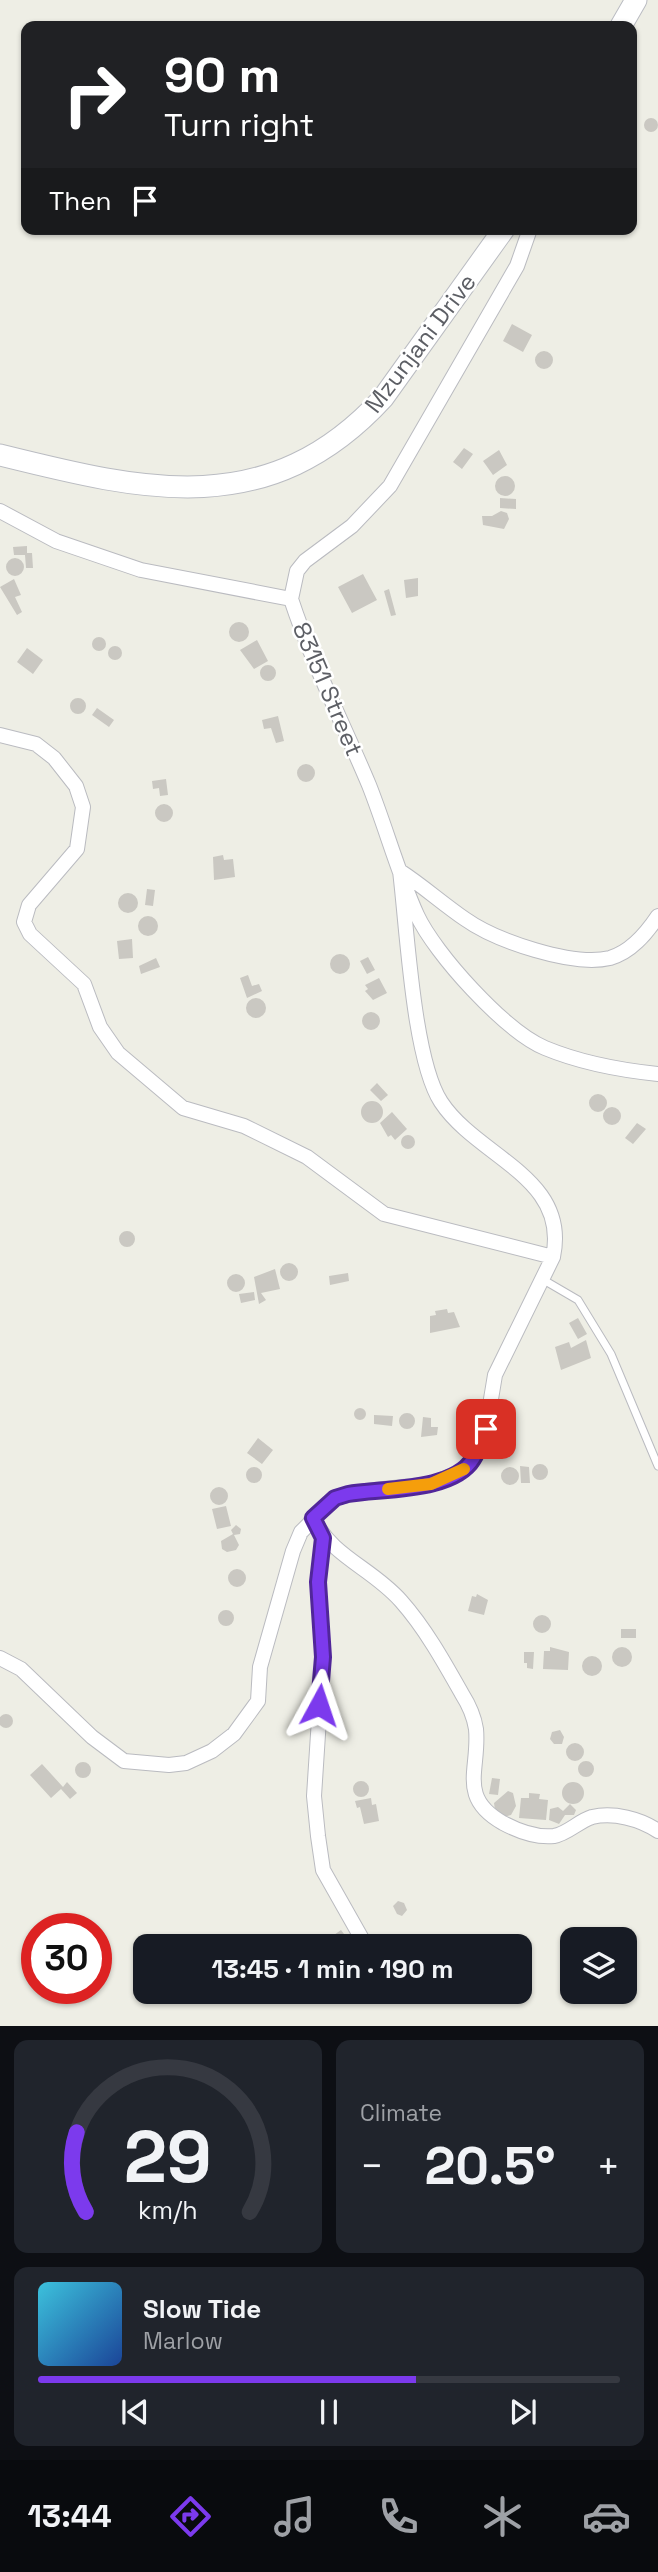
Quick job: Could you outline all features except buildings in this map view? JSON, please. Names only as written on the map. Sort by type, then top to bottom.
[{"type":"main road","points":[[624,21],[636,0]]},
{"type":"main road","name":"Mzunjani Drive","points":[[0,455],[121,484],[186,489],[231,485],[268,475],[348,432],[366,416],[383,398],[500,235]]},
{"type":"street","name":"83151 Street","points":[[528,235],[517,266],[390,486],[352,526],[304,561],[297,571],[291,599],[376,802],[418,917],[437,946],[465,980],[504,1018],[542,1046],[568,1056],[658,1074]]},
{"type":"street","points":[[0,511],[56,541],[141,570],[291,599]]},
{"type":"street","points":[[0,735],[36,744],[54,758],[76,786],[83,807],[76,849],[29,905],[24,922],[30,934],[84,984],[100,1027],[118,1053],[183,1108],[244,1126],[307,1157],[384,1214],[553,1257]]},
{"type":"street","points":[[400,871],[485,931],[512,943],[570,957],[592,960],[622,953],[645,935],[658,916]]},
{"type":"street","points":[[0,1658],[28,1675],[93,1737],[124,1761],[169,1765],[194,1760],[234,1734],[258,1701],[260,1667],[293,1551],[301,1532],[313,1518],[335,1498],[365,1491],[431,1484],[459,1473],[472,1462],[486,1429],[495,1375],[553,1257],[557,1234],[548,1202],[528,1180],[454,1118],[430,1080],[418,1017],[400,871]]},
{"type":"street","points":[[313,1518],[323,1538],[378,1578],[401,1601],[423,1629],[462,1694],[471,1710],[476,1729],[473,1787],[476,1799],[489,1812],[501,1822],[534,1835],[555,1836],[591,1818],[610,1816],[645,1822],[658,1831]]},
{"type":"street","points":[[323,1538],[318,1582],[323,1657],[314,1796],[323,1870],[359,1934]]},
{"type":"lane","points":[[542,1279],[578,1300],[611,1353],[658,1466]]},
{"type":"slow traffic","points":[[388,1489],[431,1484],[464,1469]]},
{"type":"route","points":[[319,1705],[323,1657],[318,1582],[323,1538],[313,1518],[335,1498],[365,1491],[431,1484],[459,1473],[472,1462],[486,1429]]}]
